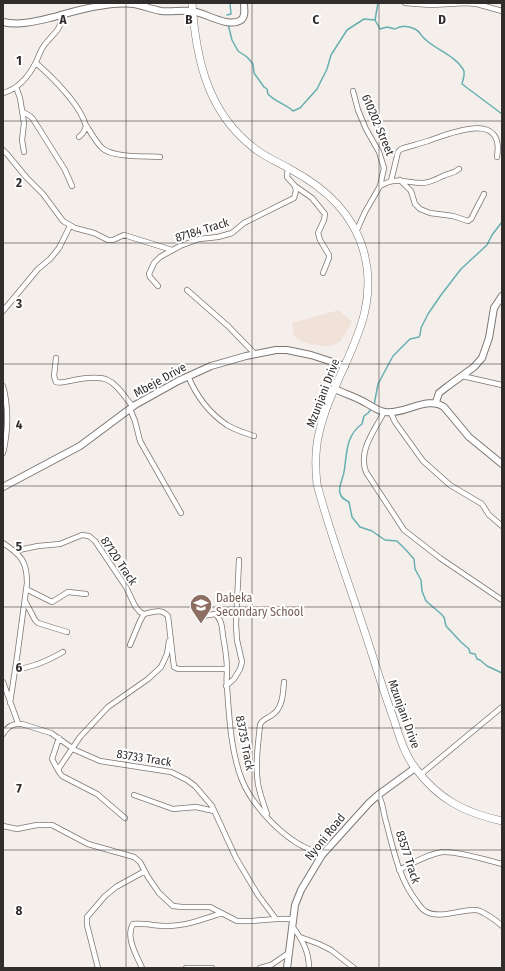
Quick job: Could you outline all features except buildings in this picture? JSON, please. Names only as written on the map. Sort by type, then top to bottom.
[{"type":"main road","name":"Mzunjani Drive","points":[[192,3],[200,61],[212,97],[221,112],[238,134],[253,148],[270,159],[309,179],[330,195],[346,215],[356,232],[366,260],[368,294],[364,316],[325,410],[318,434],[315,461],[317,484],[388,705],[401,742],[415,768],[430,785],[452,803],[476,814],[502,821]]},
{"type":"street","points":[[3,22],[20,24],[96,5],[124,3],[160,10],[192,11],[219,20],[236,22],[242,19],[245,14],[244,3]]},
{"type":"street","points":[[405,3],[431,5],[466,3],[477,4],[502,11]]},
{"type":"street","points":[[3,93],[16,87],[32,71],[46,43],[60,26],[62,14]]},
{"type":"street","points":[[36,63],[69,97],[99,144],[108,151],[130,156],[160,157]]},
{"type":"street","points":[[16,87],[23,112],[24,123],[22,140],[24,152]]},
{"type":"street","name":"610202 Street","points":[[353,91],[360,114],[383,163],[383,173],[380,186],[367,208],[356,232]]},
{"type":"street","points":[[23,112],[33,119],[65,170],[72,186]]},
{"type":"street","points":[[79,137],[84,133],[86,125]]},
{"type":"street","points":[[391,181],[398,152],[401,149],[459,131],[478,128],[487,130],[497,139],[499,148],[497,157]]},
{"type":"street","points":[[3,150],[8,154],[26,177],[40,190],[63,222],[70,226],[94,233],[108,240],[113,240],[124,235],[172,250]]},
{"type":"street","points":[[288,167],[287,177],[294,186],[312,198],[325,214],[318,233],[320,240],[330,258],[323,273]]},
{"type":"street","points":[[380,186],[391,181],[400,180],[427,183],[445,175],[454,173],[460,169]]},
{"type":"street","points":[[400,180],[411,191],[415,204],[420,209],[430,213],[454,216],[466,222],[471,219],[484,194]]},
{"type":"street","name":"87184 Track","points":[[158,286],[150,278],[150,272],[156,260],[172,250],[199,239],[218,237],[232,233],[244,224],[292,200],[296,194],[294,186]]},
{"type":"street","points":[[3,311],[38,268],[59,248],[70,226]]},
{"type":"street","points":[[187,290],[228,326],[255,354]]},
{"type":"street","points":[[436,402],[439,393],[474,367],[482,358],[489,338],[494,308],[502,296]]},
{"type":"street","name":"Mbeje Drive","points":[[3,487],[80,446],[132,408],[188,376],[225,361],[276,350],[311,355],[344,366]]},
{"type":"street","points":[[56,358],[54,376],[56,382],[62,383],[94,377],[107,379],[116,385],[132,408],[140,441],[181,514]]},
{"type":"street","points":[[188,376],[193,388],[205,405],[227,424],[254,436]]},
{"type":"street","points":[[462,376],[502,385]]},
{"type":"street","points":[[3,386],[7,425],[3,453]]},
{"type":"street","points":[[335,389],[385,412],[395,422],[423,461],[450,485],[482,504],[489,515],[502,526]]},
{"type":"street","points":[[385,412],[403,411],[427,403],[436,402],[444,407],[469,437],[502,464]]},
{"type":"street","points":[[385,412],[368,441],[364,452],[364,467],[370,479],[404,530],[445,562],[502,600]]},
{"type":"street","name":"87120 Track","points":[[14,551],[38,546],[60,544],[82,535],[89,536],[95,541],[126,587],[138,610],[144,614]]},
{"type":"street","points":[[3,543],[20,556],[26,566],[27,572],[16,669],[10,703]]},
{"type":"street","points":[[226,686],[234,679],[242,662],[237,640],[236,624],[239,560]]},
{"type":"street","points":[[26,589],[52,602],[68,592],[86,594]]},
{"type":"street","points":[[24,600],[38,623],[67,632]]},
{"type":"street","points":[[130,645],[144,614],[158,611],[166,613],[169,620],[172,662],[175,668],[227,669]]},
{"type":"street","name":"83735 Track","points":[[202,616],[215,614],[219,618],[225,646],[227,669],[226,686],[232,731],[242,781],[251,796],[268,818],[292,840],[322,855]]},
{"type":"street","points":[[59,772],[60,765],[80,737],[108,708],[148,679],[160,667],[167,654],[171,636]]},
{"type":"street","points":[[16,669],[35,665],[63,652]]},
{"type":"street","points":[[3,682],[18,723],[8,727],[3,734]]},
{"type":"street","points":[[268,818],[258,784],[257,748],[260,725],[263,720],[272,716],[279,708],[284,682]]},
{"type":"street","points":[[420,775],[502,707]]},
{"type":"street","name":"83733 Track","points":[[18,723],[51,733],[82,754],[100,761],[162,770],[179,775],[199,790],[214,810],[236,858],[258,895],[276,919]]},
{"type":"street","points":[[59,738],[52,759],[59,772],[66,778],[97,794],[125,818]]},
{"type":"street","name":"Nyoni Road","points":[[287,968],[290,952],[292,922],[298,896],[322,855],[338,835],[378,795],[415,768]]},
{"type":"street","points":[[134,795],[173,809],[196,807],[214,810]]},
{"type":"street","name":"83577 Track","points":[[378,795],[382,802],[384,815],[399,870],[409,892],[426,912],[447,914],[476,910],[502,926]]},
{"type":"street","points":[[3,826],[16,829],[52,825],[88,844],[134,858],[140,862],[159,893],[173,906],[210,907],[237,920],[252,921],[276,919],[292,922],[306,948],[309,968]]},
{"type":"street","points":[[399,870],[428,856],[443,852],[452,852],[502,864]]},
{"type":"street","points":[[98,968],[87,925],[87,917],[105,896],[116,886],[145,871]]},
{"type":"street","points":[[142,968],[131,939],[130,930],[133,924],[157,926],[179,925],[195,922],[222,913]]},
{"type":"street","points":[[300,937],[331,950],[354,968]]},
{"type":"street","points":[[260,968],[271,965],[290,952]]},
{"type":"street","points":[[186,968],[212,968]]},
{"type":"shaded area","points":[[339,310],[352,322],[341,341],[334,345],[313,345],[301,341],[294,336],[292,323]]},
{"type":"waterway","points":[[227,15],[231,14],[230,3]]},
{"type":"waterway","points":[[375,20],[378,3]]},
{"type":"waterway","points":[[228,24],[232,40],[238,51],[247,57],[253,64],[254,73],[267,89],[268,94],[293,111],[300,108],[317,89],[327,69],[331,55],[347,30],[364,19],[375,20],[380,29],[387,27],[395,29],[405,26],[417,30],[424,39],[460,64],[464,72],[462,84],[502,114]]},
{"type":"waterway","points":[[374,405],[378,384],[393,356],[410,339],[419,337],[421,328],[428,314],[441,295],[461,269],[487,245],[492,235],[502,222]]},
{"type":"waterway","points":[[372,408],[364,416],[362,424],[352,434],[348,446],[340,488],[341,495],[343,499],[349,502],[352,517],[360,527],[372,531],[385,540],[397,541],[406,550],[414,559],[415,569],[421,580],[422,591],[426,601],[444,617],[446,626],[469,649],[470,653],[475,654],[477,659],[487,666],[502,673]]},
{"type":"place","name":"Dabeka Secondary School","points":[[201,624]]}]
